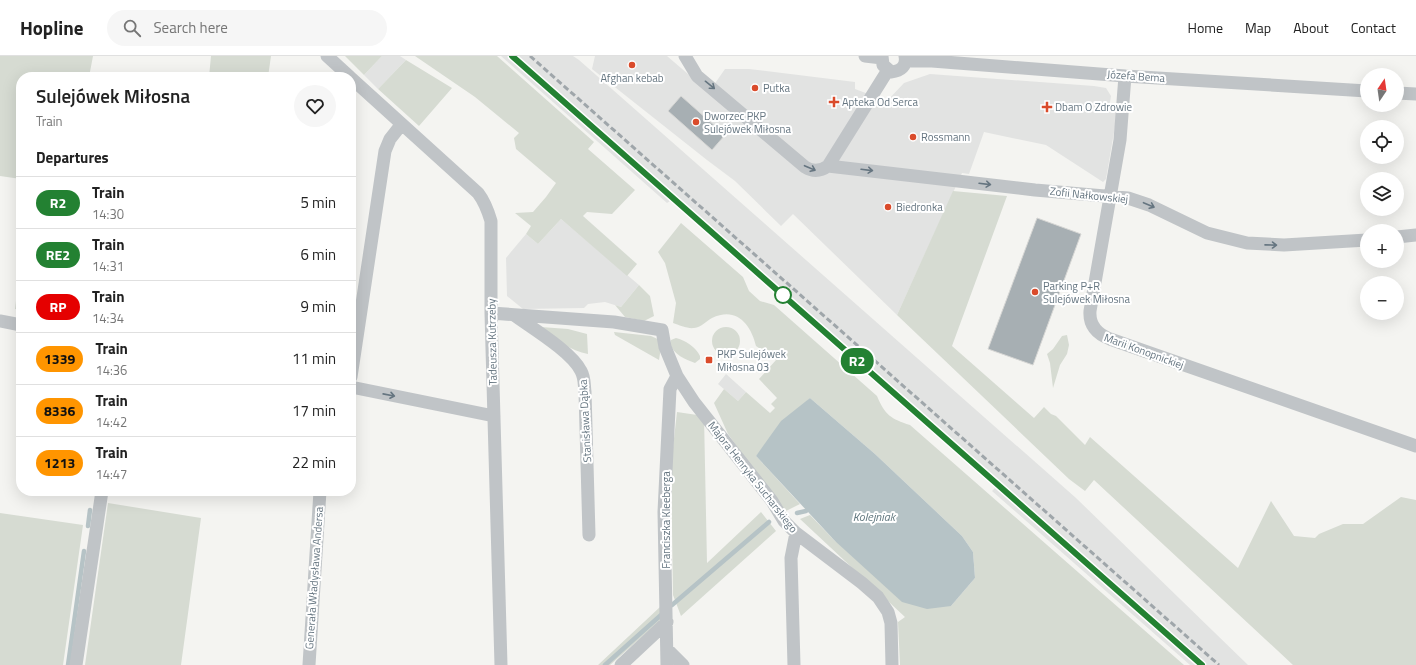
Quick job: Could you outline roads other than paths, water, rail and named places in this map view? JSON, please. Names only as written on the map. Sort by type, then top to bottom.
[{"type":"street","name":"Tadeusza Kutrzeby","points":[[327,56],[344,72]]},
{"type":"street","name":"Zofii Nałkowskiej","points":[[685,56],[698,76],[805,167],[810,169],[818,170],[828,166],[1036,190],[1128,198],[1144,203],[1207,233],[1247,243],[1284,245],[1360,240]]},
{"type":"street","points":[[865,56],[884,61],[896,71],[901,69],[905,58]]},
{"type":"street","name":"Józefa Bema","points":[[905,58],[1125,76],[1360,91]]},
{"type":"street","points":[[828,166],[884,61]]},
{"type":"street","name":"Marii Konopnickiej","points":[[1125,76],[1120,140],[1090,311],[1093,326],[1100,334],[1416,446]]},
{"type":"street","name":"Tadeusza Kutrzeby","points":[[356,84],[478,193],[487,207],[491,221],[494,416],[501,665]]},
{"type":"street","points":[[1404,93],[1416,94]]},
{"type":"street","points":[[356,345],[385,151],[390,139],[401,125]]},
{"type":"street","points":[[1404,236],[1416,235]]},
{"type":"street","points":[[492,313],[514,315]]},
{"type":"street","name":"Majora Henryka Sucharskiego","points":[[514,315],[614,322],[662,330],[665,347],[677,376],[699,408],[772,501],[784,521],[796,533],[848,572],[878,597],[888,612],[891,623],[892,665]]},
{"type":"street","name":"Stanisława Dąbka","points":[[514,315],[571,357],[582,372],[585,392],[589,535]]},
{"type":"street","points":[[0,321],[16,324]]},
{"type":"street","name":"Franciszka Kleeberga","points":[[667,665],[664,496],[670,389],[677,376]]},
{"type":"street","points":[[356,388],[494,416]]},
{"type":"street","points":[[76,665],[101,496]]},
{"type":"street","name":"Generała Władysława Andersa","points":[[309,665],[320,496]]},
{"type":"street","points":[[794,665],[792,558],[796,533]]},
{"type":"street","points":[[621,665],[667,622]]},
{"type":"street","points":[[667,648],[683,665]]},
{"type":"water","name":"Kolejniak","points":[[810,398],[875,454],[962,536],[973,552],[975,578],[951,606],[927,609],[902,602],[835,541],[756,456],[781,421]]},
{"type":"waterway","points":[[88,526],[90,510]]},
{"type":"waterway","points":[[797,513],[806,511]]},
{"type":"waterway","points":[[672,605],[769,522]]},
{"type":"waterway","points":[[68,665],[84,551]]},
{"type":"waterway","points":[[605,665],[661,615]]},
{"type":"railway","points":[[512,56],[1202,665]]},
{"type":"railway","points":[[530,56],[1219,665]]},
{"type":"train","name":"R2","points":[[512,56],[1202,665]]},
{"type":"place","name":"Afghan kebab","points":[[632,65]]},
{"type":"place","name":"Putka","points":[[755,88]]},
{"type":"place","name":"Apteka Od Serca","points":[[834,102]]},
{"type":"place","name":"Dbam O Zdrowie","points":[[1047,107]]},
{"type":"place","name":"Dworzec PKP Sulejówek Miłosna","points":[[696,122]]},
{"type":"place","name":"Rossmann","points":[[913,137]]},
{"type":"place","name":"Biedronka","points":[[888,207]]},
{"type":"place","name":"Parking P+R Sulejówek Miłosna","points":[[1035,292]]},
{"type":"place","name":"PKP Sulejówek Miłosna 03","points":[[709,360]]}]
